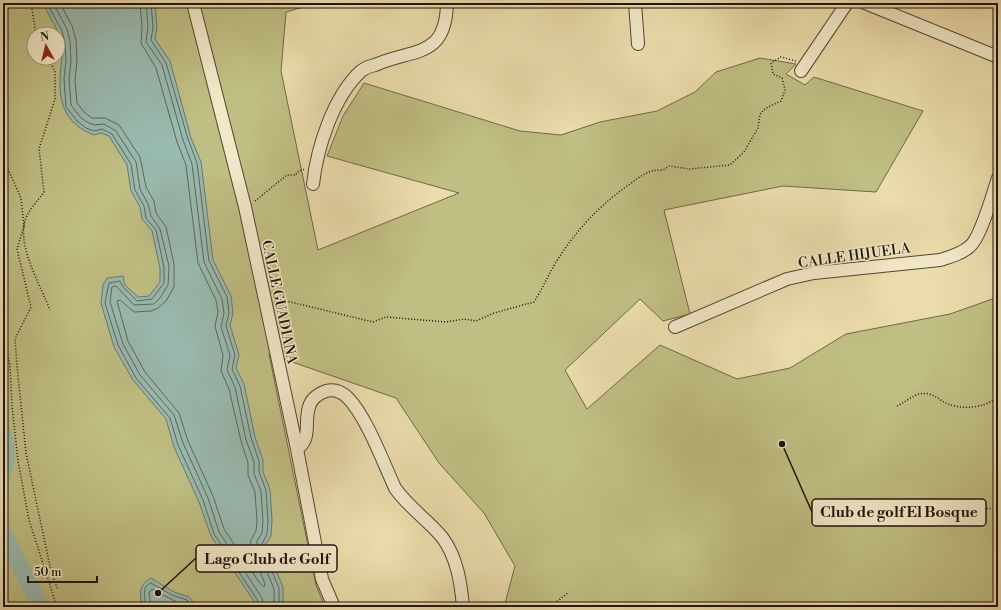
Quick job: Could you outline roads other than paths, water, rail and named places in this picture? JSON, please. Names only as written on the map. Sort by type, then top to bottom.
[{"type":"street","name":"CALLE GUADIANA","points":[[193,3],[245,207],[297,449],[322,579],[334,607]]},
{"type":"street","points":[[313,184],[315,169],[325,134],[342,93],[362,70],[386,59],[416,54],[430,45],[441,35],[447,19],[447,3]]},
{"type":"street","points":[[635,3],[638,44]]},
{"type":"street","points":[[804,67],[847,3]]},
{"type":"street","points":[[866,3],[892,8],[998,57]]},
{"type":"street","name":"CALLE HIJUELA","points":[[675,327],[787,279],[814,273],[940,260],[955,255],[970,247],[977,237],[998,178]]},
{"type":"street","points":[[297,449],[303,445],[306,436],[309,407],[312,400],[320,393],[331,390],[340,392],[348,398],[361,414],[395,488],[402,498],[442,538],[459,574],[463,607]]},
{"type":"water","points":[[44,3],[155,3],[157,28],[155,39],[170,61],[191,138],[201,162],[213,260],[231,296],[233,313],[230,325],[239,355],[236,368],[244,384],[255,437],[263,460],[263,472],[270,489],[272,520],[271,536],[265,545],[283,587],[283,607],[256,607],[255,603],[211,536],[199,502],[174,447],[166,419],[133,380],[114,347],[101,303],[103,285],[107,278],[123,276],[125,285],[138,297],[149,296],[160,282],[160,268],[152,231],[142,219],[140,207],[131,191],[127,165],[109,136],[101,133],[94,135],[85,131],[72,120],[63,106],[60,89],[60,74],[61,66],[66,66],[66,26],[55,26]]},
{"type":"water","points":[[151,578],[174,592],[189,597],[197,607],[142,607],[141,590],[144,584]]},
{"type":"waterway","points":[[3,432],[6,452],[3,473]]},
{"type":"waterway","points":[[3,532],[41,607]]},
{"type":"place","name":"Club de golf El Bosque","points":[[782,444]]},
{"type":"place","name":"Lago Club de Golf","points":[[158,593]]}]
